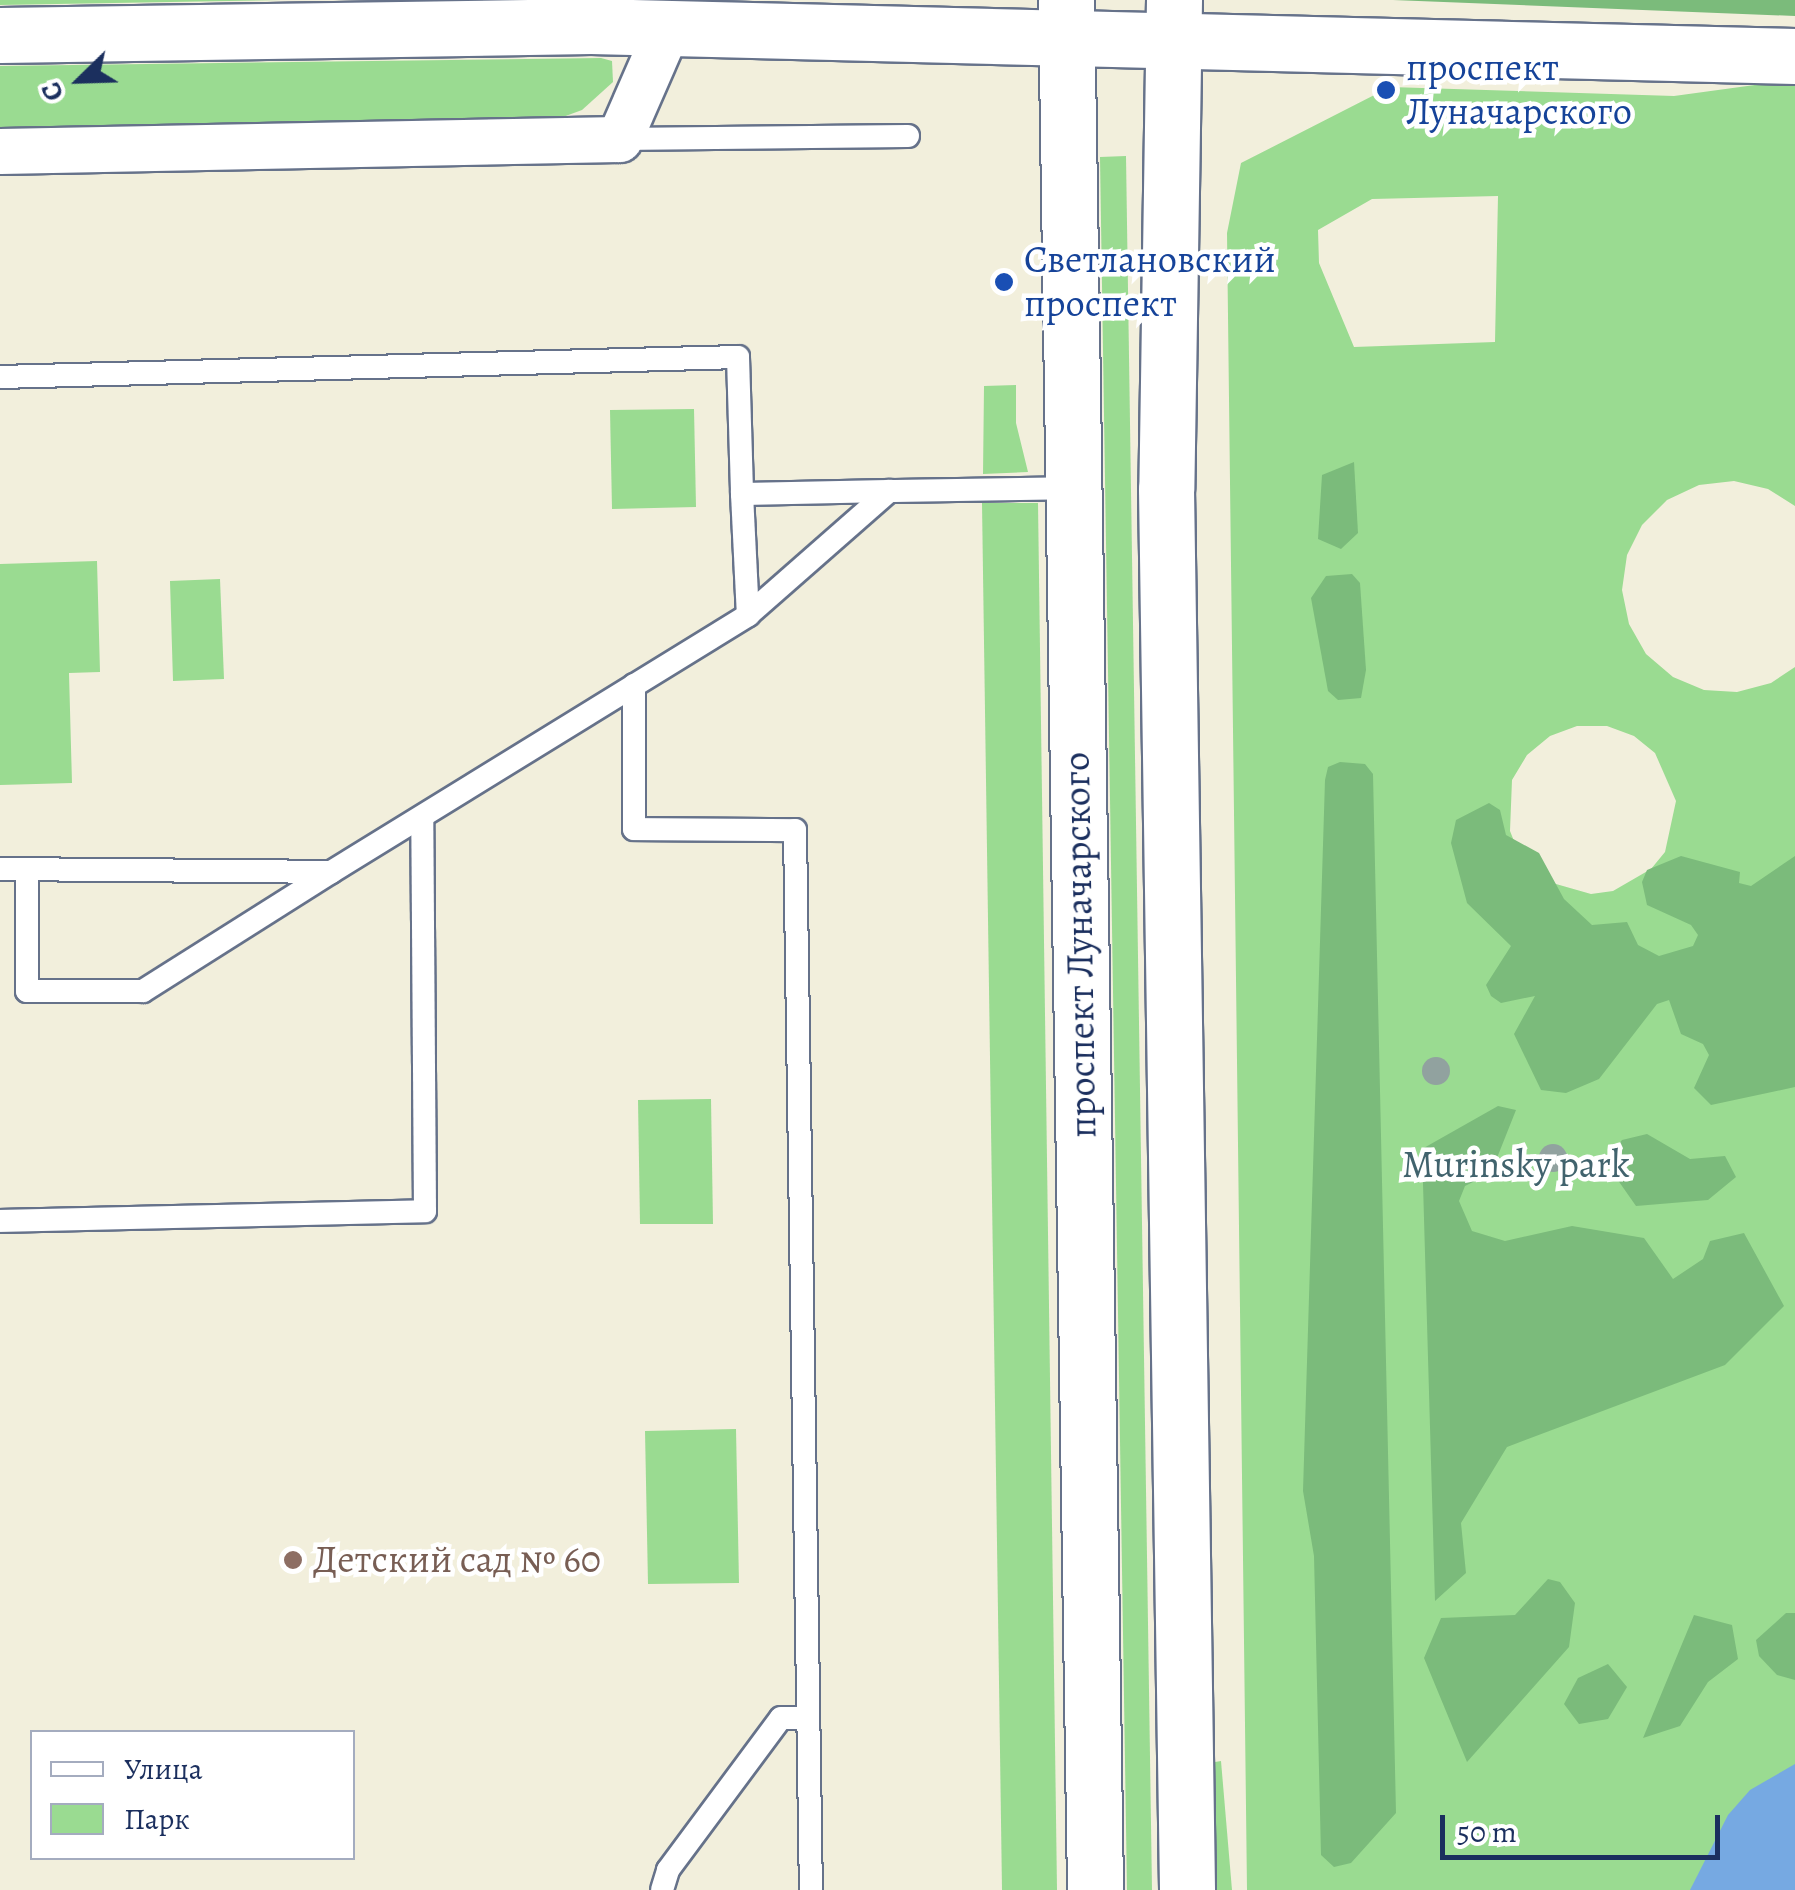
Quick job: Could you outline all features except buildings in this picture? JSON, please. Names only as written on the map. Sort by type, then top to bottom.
[{"type":"main road","name":"проспект Луначарского","points":[[1066,18],[1095,1890]]},
{"type":"main road","points":[[1173,19],[1166,489],[1187,1890]]},
{"type":"main road","points":[[0,34],[1173,19],[1795,56]]},
{"type":"street","points":[[0,150],[619,139],[668,28]]},
{"type":"lane","points":[[619,139],[908,136]]},
{"type":"lane","points":[[0,377],[738,358],[748,615]]},
{"type":"lane","points":[[742,494],[1072,488]]},
{"type":"lane","points":[[27,870],[27,991],[143,991],[331,872],[422,822],[748,615],[889,491]]},
{"type":"lane","points":[[634,686],[634,829],[795,830],[811,1890]]},
{"type":"lane","points":[[0,1221],[425,1211],[422,822]]},
{"type":"lane","points":[[0,869],[331,872]]},
{"type":"lane","points":[[662,1890],[668,1870],[781,1718],[808,1718]]},
{"type":"green space","points":[[0,0],[282,0],[0,5]]},
{"type":"green space","points":[[1393,0],[1795,0],[1795,16]]},
{"type":"green space","points":[[601,58],[612,61],[613,82],[582,110],[552,121],[0,130],[0,66]]},
{"type":"green space","name":"Murinsky park","points":[[1762,84],[1795,85],[1795,506],[1768,489],[1734,481],[1699,485],[1667,500],[1642,525],[1627,555],[1622,590],[1629,624],[1646,654],[1673,677],[1704,690],[1737,692],[1771,683],[1795,667],[1795,1890],[1247,1890],[1227,233],[1241,163],[1390,87],[1674,96]],"holes":[[[1498,196],[1495,342],[1354,347],[1319,263],[1318,230],[1372,199]],[[1577,726],[1607,726],[1634,736],[1655,753],[1676,801],[1665,852],[1651,869],[1613,891],[1591,894],[1549,882],[1518,851],[1510,831],[1512,780],[1527,755],[1550,736]]]},
{"type":"green space","points":[[1126,156],[1152,1890],[1127,1890],[1100,157]]},
{"type":"green space","points":[[1016,385],[1016,423],[1028,472],[983,474],[984,386]]},
{"type":"green space","points":[[694,409],[696,507],[612,509],[610,410]]},
{"type":"green space","points":[[1354,462],[1358,533],[1341,549],[1318,539],[1322,475]]},
{"type":"green space","points":[[982,503],[1038,503],[1057,1890],[1002,1890]]},
{"type":"green space","points":[[97,561],[100,672],[69,673],[72,783],[0,785],[0,564]]},
{"type":"green space","points":[[1352,574],[1360,583],[1366,670],[1361,698],[1338,700],[1328,691],[1311,598],[1326,576]]},
{"type":"green space","points":[[220,579],[224,679],[173,681],[170,581]]},
{"type":"green space","points":[[1340,762],[1365,764],[1373,774],[1396,1813],[1351,1863],[1334,1867],[1321,1855],[1314,1556],[1303,1491],[1325,780],[1328,767]]},
{"type":"green space","points":[[1489,803],[1500,810],[1506,835],[1539,853],[1564,899],[1592,925],[1627,922],[1638,945],[1659,956],[1693,946],[1698,935],[1691,925],[1647,905],[1642,882],[1647,870],[1681,856],[1740,872],[1739,883],[1751,886],[1795,856],[1795,1087],[1711,1105],[1694,1088],[1709,1055],[1703,1044],[1681,1034],[1669,1000],[1657,1004],[1599,1079],[1566,1093],[1541,1090],[1514,1034],[1535,996],[1501,1003],[1491,996],[1486,985],[1511,946],[1467,903],[1451,843],[1456,820]]},
{"type":"green space","points":[[711,1099],[713,1224],[640,1224],[638,1100]]},
{"type":"green space","points":[[1498,1106],[1516,1110],[1491,1173],[1465,1186],[1459,1201],[1472,1231],[1505,1241],[1572,1226],[1644,1238],[1673,1279],[1703,1259],[1710,1241],[1744,1233],[1784,1306],[1725,1365],[1507,1447],[1461,1523],[1466,1573],[1435,1601],[1422,1149]]},
{"type":"green space","points":[[1647,1134],[1690,1159],[1725,1156],[1736,1177],[1708,1200],[1636,1206],[1615,1176],[1614,1150],[1622,1140]]},
{"type":"green space","points":[[736,1429],[739,1583],[648,1584],[645,1431]]},
{"type":"green space","points":[[1548,1579],[1560,1582],[1575,1603],[1569,1647],[1467,1762],[1424,1658],[1441,1618],[1515,1615]]},
{"type":"green space","points":[[1786,1613],[1795,1613],[1795,1680],[1777,1675],[1759,1656],[1756,1640]]},
{"type":"green space","points":[[1694,1615],[1732,1625],[1738,1659],[1708,1682],[1680,1726],[1643,1738]]},
{"type":"green space","points":[[1608,1664],[1627,1687],[1608,1719],[1579,1724],[1564,1704],[1578,1678]]},
{"type":"green space","points":[[1221,1761],[1232,1890],[1216,1890],[1215,1762]]},
{"type":"water","points":[[1795,1764],[1795,1890],[1690,1890],[1728,1815],[1750,1790]]},
{"type":"place","name":"проспект Луначарского","points":[[1386,90]]},
{"type":"place","name":"Светлановский проспект","points":[[1004,282]]},
{"type":"place","name":"Детский сад № 60","points":[[293,1560]]}]
